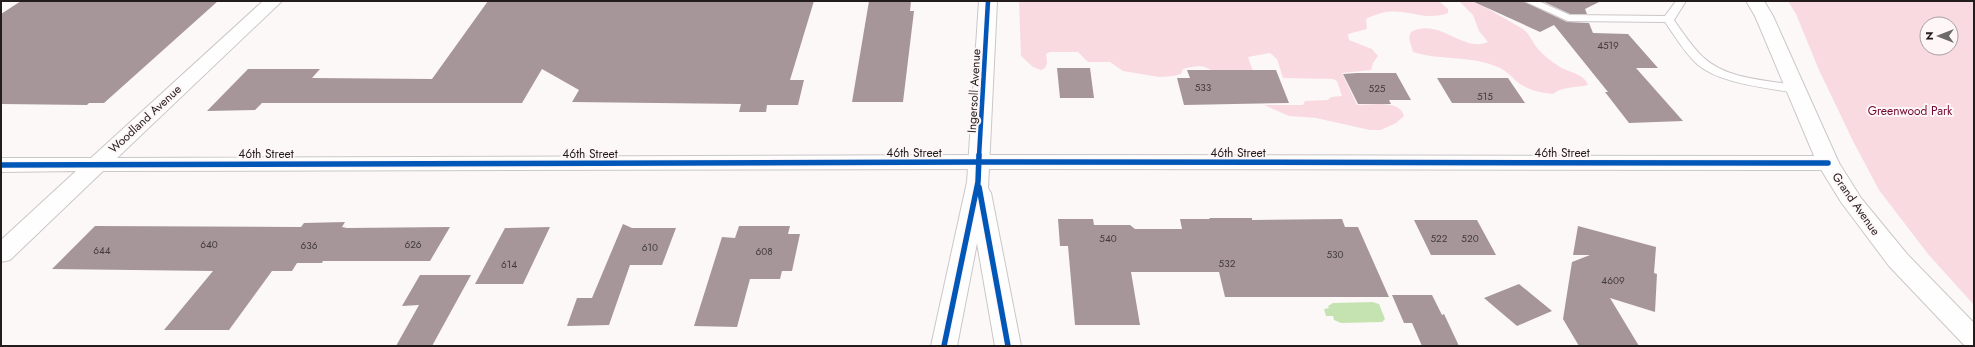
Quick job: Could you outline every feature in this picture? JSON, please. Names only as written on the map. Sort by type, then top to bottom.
[{"type":"street","name":"Woodland Avenue","points":[[1,254],[272,1]]},
{"type":"street","name":"Ingersoll Avenue","points":[[944,346],[979,172],[988,1]]},
{"type":"street","name":"Grand Avenue","points":[[1755,1],[1764,16],[1794,89],[1828,163],[1852,202],[1898,260],[1974,339]]},
{"type":"street","name":"46th Street","points":[[1,165],[979,172],[1828,163]]},
{"type":"street","name":"Ingersoll Avenue","points":[[979,172],[1008,346]]},
{"type":"lane","points":[[1530,1],[1568,18],[1668,19],[1681,1]]},
{"type":"lane","points":[[1668,19],[1692,52],[1705,64],[1722,73],[1794,89]]},
{"type":"green space","points":[[1019,1],[1439,1],[1448,9],[1448,13],[1438,16],[1400,12],[1378,14],[1366,19],[1367,29],[1348,34],[1349,40],[1372,49],[1378,56],[1373,63],[1371,70],[1342,73],[1357,105],[1391,105],[1397,107],[1404,116],[1396,123],[1381,130],[1370,130],[1316,118],[1289,116],[1264,105],[1303,105],[1305,101],[1328,100],[1331,97],[1342,96],[1337,81],[1333,79],[1283,78],[1277,59],[1270,53],[1248,57],[1255,77],[1217,76],[1210,69],[1198,66],[1183,69],[1181,74],[1159,77],[1123,71],[1110,62],[1088,62],[1078,52],[1050,52],[1046,54],[1046,65],[1044,69],[1041,70],[1033,67],[1021,56]]},
{"type":"green space","points":[[1459,1],[1486,1],[1483,6],[1523,29],[1545,56],[1560,67],[1583,78],[1588,85],[1565,88],[1553,94],[1543,93],[1525,87],[1500,68],[1490,64],[1479,61],[1424,55],[1413,52],[1409,38],[1411,32],[1422,29],[1441,31],[1469,43],[1478,44],[1488,42],[1479,31],[1473,15]]},
{"type":"green space","name":"Greenwood Park","points":[[1788,1],[1974,1],[1974,305],[1928,254],[1879,190],[1853,141],[1819,70],[1796,14]]},
{"type":"shaded area","points":[[1373,302],[1379,304],[1385,319],[1382,322],[1341,323],[1334,320],[1333,316],[1326,316],[1324,309],[1329,308],[1328,306],[1333,303]]},
{"type":"building","points":[[21,1],[218,1],[104,103],[89,103],[87,105],[1,104],[1,14]]},
{"type":"building","points":[[488,1],[814,1],[790,80],[804,80],[798,105],[767,105],[766,112],[739,112],[741,104],[572,102],[579,90],[542,69],[522,103],[262,103],[255,110],[207,111],[248,69],[320,69],[312,78],[432,79]]},
{"type":"building","points":[[869,1],[911,1],[910,11],[914,11],[903,102],[852,102]]},
{"type":"building","points":[[1472,1],[1523,1],[1567,22],[1589,23],[1593,33],[1628,34],[1658,68],[1636,68],[1683,121],[1629,123],[1605,92],[1608,92],[1554,25],[1540,32]]},
{"type":"building","points":[[1542,1],[1601,1],[1585,9],[1587,14],[1570,14]]},
{"type":"building","points":[[1057,68],[1090,68],[1094,98],[1060,98]]},
{"type":"building","points":[[1187,70],[1276,70],[1289,103],[1184,105],[1177,78],[1190,78]]},
{"type":"building","points":[[1396,73],[1411,100],[1389,100],[1391,104],[1358,104],[1343,74]]},
{"type":"building","points":[[1437,78],[1508,78],[1525,103],[1452,103]]},
{"type":"building","points":[[1209,218],[1252,218],[1252,220],[1342,219],[1345,227],[1358,227],[1389,297],[1225,297],[1219,272],[1131,272],[1140,325],[1075,325],[1068,246],[1060,246],[1058,219],[1093,219],[1094,225],[1130,225],[1135,229],[1182,229],[1180,219],[1210,219]]},
{"type":"building","points":[[1414,220],[1477,220],[1496,255],[1431,255]]},
{"type":"building","points":[[345,222],[342,227],[347,228],[450,227],[430,261],[323,261],[322,263],[297,263],[292,271],[272,271],[229,330],[164,330],[213,271],[52,269],[95,226],[301,227],[304,223]]},
{"type":"building","points":[[623,224],[632,228],[676,228],[662,265],[630,265],[609,325],[567,326],[577,298],[592,298]]},
{"type":"building","points":[[739,226],[790,226],[788,234],[800,234],[792,271],[782,271],[780,279],[750,279],[737,327],[694,326],[722,237],[735,238]]},
{"type":"building","points":[[1578,226],[1656,247],[1654,273],[1657,274],[1655,312],[1610,298],[1639,346],[1579,346],[1563,319],[1572,262],[1590,255],[1573,255]]},
{"type":"building","points":[[550,227],[523,284],[475,284],[505,228]]},
{"type":"building","points":[[420,275],[471,275],[432,346],[396,346],[419,305],[402,306]]},
{"type":"building","points":[[1519,284],[1552,311],[1517,326],[1484,298]]},
{"type":"building","points":[[1392,295],[1432,295],[1442,315],[1444,314],[1459,346],[1422,346],[1412,323],[1404,323]]},
{"type":"cycle path","points":[[944,346],[978,182],[988,1]]},
{"type":"cycle path","points":[[1,165],[980,162],[1828,163]]},
{"type":"cycle path","points":[[979,187],[1008,346]]}]
